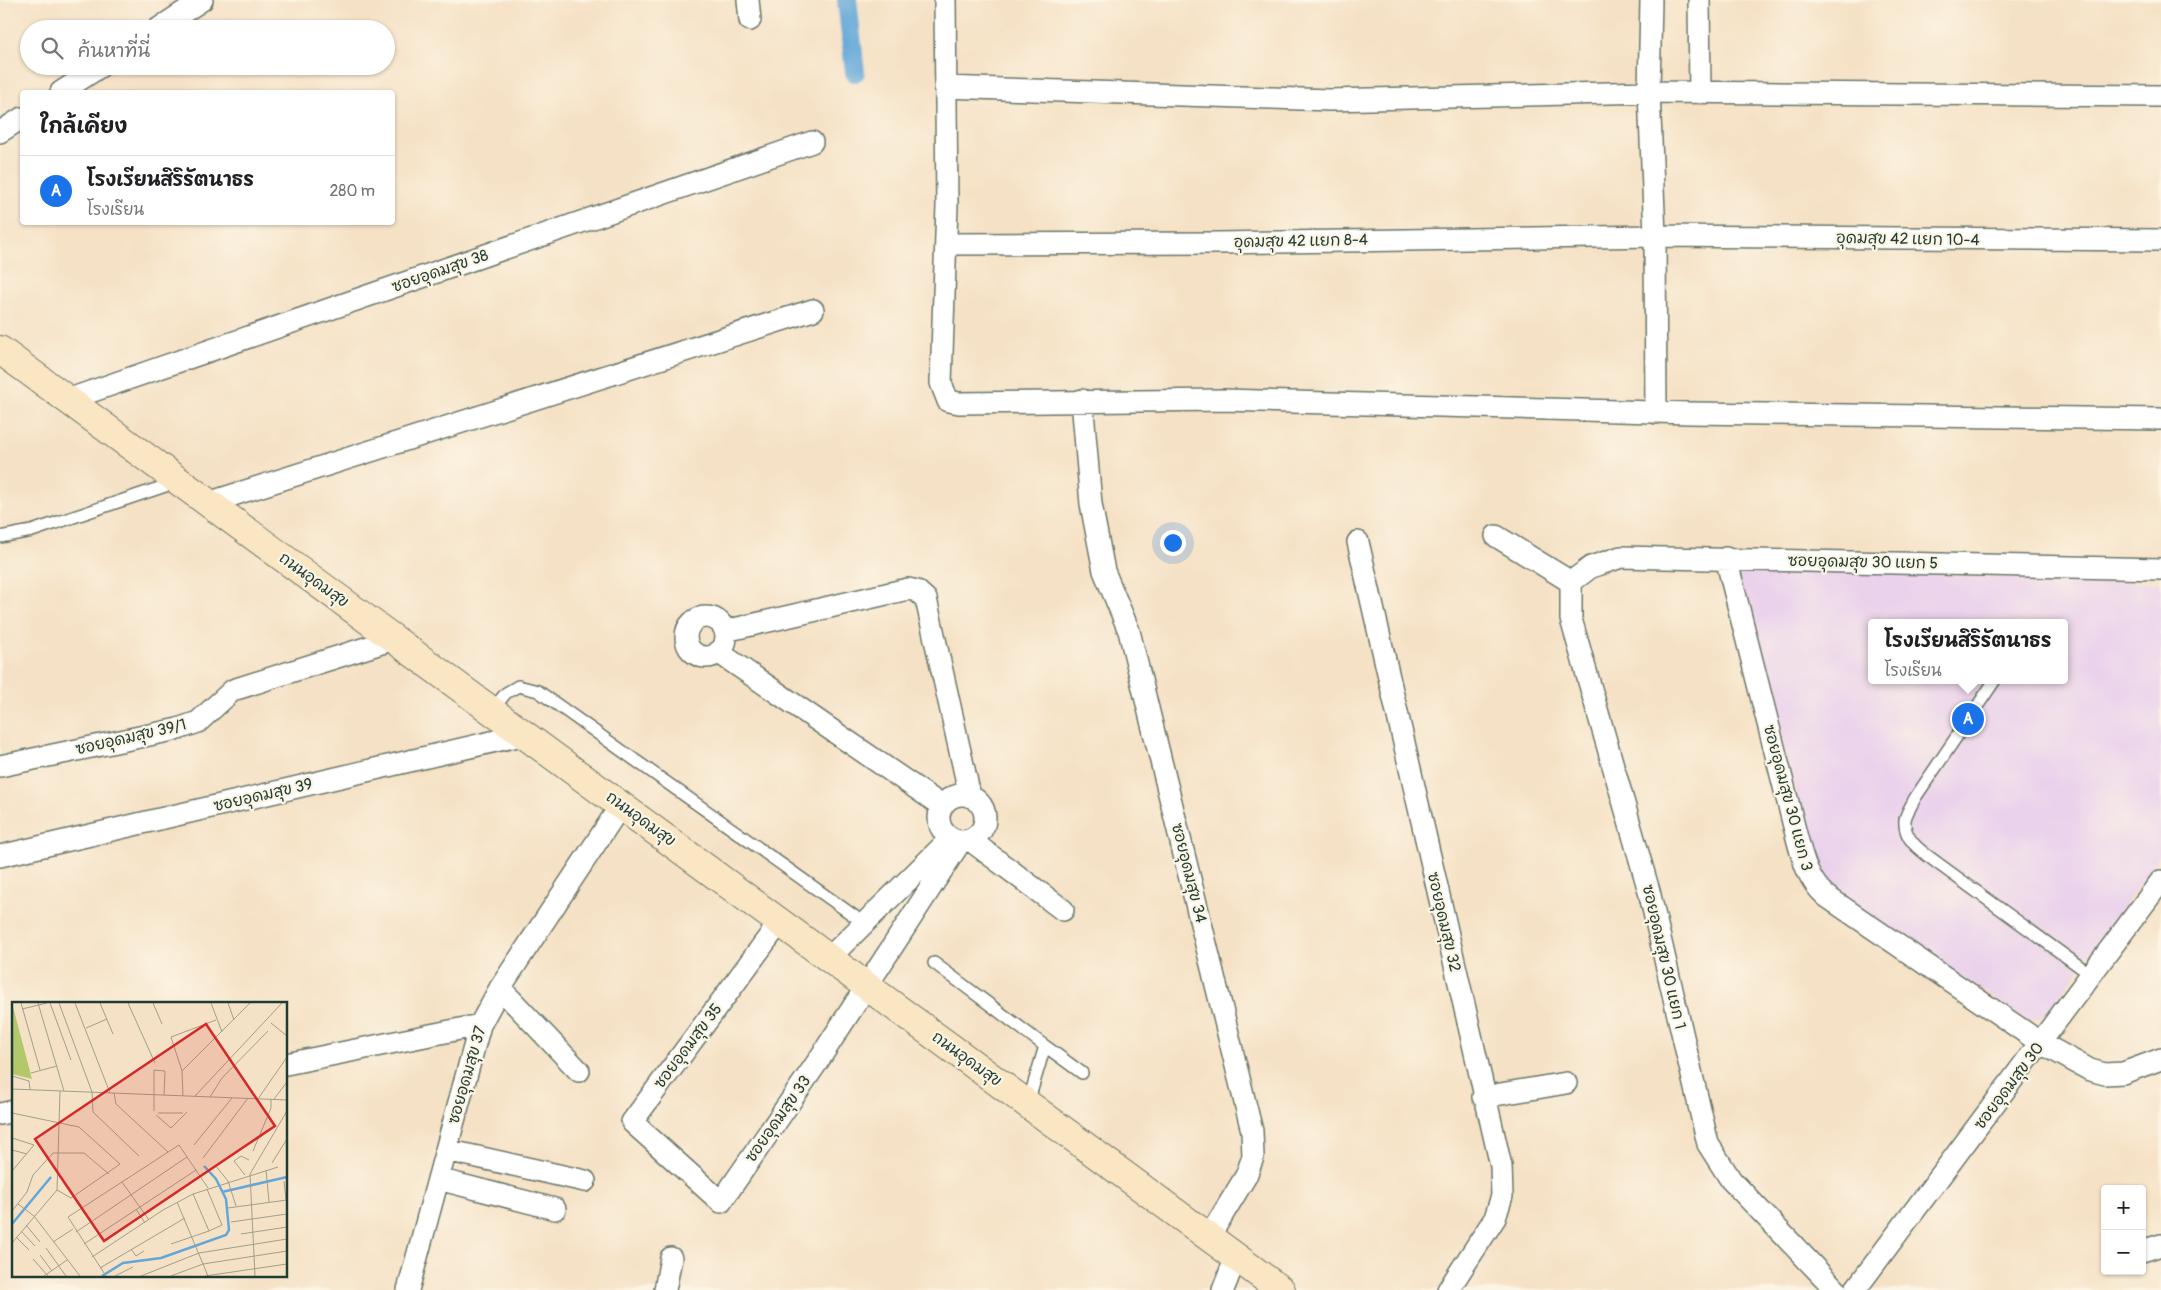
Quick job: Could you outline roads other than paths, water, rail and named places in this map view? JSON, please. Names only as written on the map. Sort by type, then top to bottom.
[{"type":"main road","name":"ถนนอุดมสุข","points":[[0,350],[526,734],[1281,1290]]},
{"type":"street","points":[[172,20],[202,0]]},
{"type":"street","points":[[945,0],[947,244],[942,382],[948,401],[959,403],[1082,400],[1223,400],[1656,413],[2161,418]]},
{"type":"street","points":[[1651,0],[1649,92],[1655,236],[1656,413]]},
{"type":"street","points":[[1700,0],[1700,92]]},
{"type":"street","points":[[64,90],[87,75]]},
{"type":"street","points":[[945,87],[1330,100],[1649,92],[2161,96]]},
{"type":"street","points":[[0,132],[20,119]]},
{"type":"street","name":"ซอยอุดมสุข 38","points":[[67,400],[812,142]]},
{"type":"street","name":"อุดมสุข 42 แยก 8-4","points":[[947,244],[1208,243],[1655,236]]},
{"type":"street","name":"อุดมสุข 42 แยก 10-4","points":[[1655,236],[2161,240]]},
{"type":"street","points":[[208,503],[813,310]]},
{"type":"street","name":"ซอยอุดมสุข 34","points":[[1082,400],[1091,504],[1104,571],[1129,631],[1252,1131],[1253,1157],[1246,1176],[1209,1237]]},
{"type":"street","points":[[1496,536],[1571,582]]},
{"type":"street","name":"ซอยอุดมสุข 32","points":[[1358,542],[1483,1097],[1501,1166],[1502,1196],[1495,1218],[1448,1290]]},
{"type":"street","name":"ซอยอุดมสุข 30 แยก 5","points":[[1571,582],[1591,567],[1621,557],[2161,569]]},
{"type":"street","name":"ซอยอุดมสุข 30 แยก 3","points":[[1726,558],[1806,871],[1815,887],[2040,1043],[2090,1070],[2105,1074],[2123,1073],[2161,1059]]},
{"type":"street","name":"ซอยอุดมสุข 30 แยก 1","points":[[1571,582],[1571,619],[1649,891],[1708,1144],[1731,1180],[1836,1290]]},
{"type":"street","points":[[725,631],[908,589],[917,591],[926,598],[970,796],[982,806],[985,822],[977,836],[961,840],[864,923],[829,958]]},
{"type":"street","points":[[700,617],[716,619],[722,624],[725,631],[724,647],[711,656],[696,654],[690,649],[686,634],[693,620],[700,617]]},
{"type":"street","name":"ซอยอุดมสุข 39/1","points":[[0,766],[178,729],[198,722],[233,690],[394,639]]},
{"type":"street","points":[[718,652],[942,806]]},
{"type":"street","name":"ซอยอุดมสุข 39","points":[[0,856],[526,734]]},
{"type":"street","points":[[970,796],[954,796],[942,806],[939,820],[941,827],[1064,910]]},
{"type":"street","name":"ซอยอุดมสุข 37","points":[[408,1290],[480,1025],[500,988],[622,805]]},
{"type":"street","points":[[867,986],[961,840]]},
{"type":"street","name":"ซอยอุดมสุข 30","points":[[1855,1290],[2161,881]]},
{"type":"street","name":"ซอยอุดมสุข 35","points":[[676,1162],[632,1122],[780,922]]},
{"type":"street","name":"ซอยอุดมสุข 33","points":[[676,1162],[721,1202],[867,986]]},
{"type":"street","points":[[500,988],[579,1071]]},
{"type":"street","points":[[288,1064],[480,1025]]},
{"type":"street","points":[[1483,1097],[1566,1083]]},
{"type":"street","points":[[446,1150],[585,1181]]},
{"type":"street","points":[[438,1179],[555,1209]]},
{"type":"street","points":[[2146,1250],[2161,1245]]},
{"type":"street","points":[[1223,1290],[1236,1257]]},
{"type":"street","points":[[665,1290],[671,1258]]},
{"type":"lane","points":[[0,538],[32,531],[179,482]]},
{"type":"lane","points":[[1992,684],[1915,798],[1906,820],[1907,835],[1917,848],[2090,974]]},
{"type":"lane","points":[[492,710],[506,693],[518,686],[538,691],[864,923]]},
{"type":"lane","points":[[934,963],[1082,1073]]},
{"type":"lane","points":[[1028,1103],[1045,1046]]},
{"type":"waterway","points":[[847,0],[855,72]]},
{"type":"place","name":"โรงเรียนสิริรัตนาธร","points":[[1968,719]]}]
